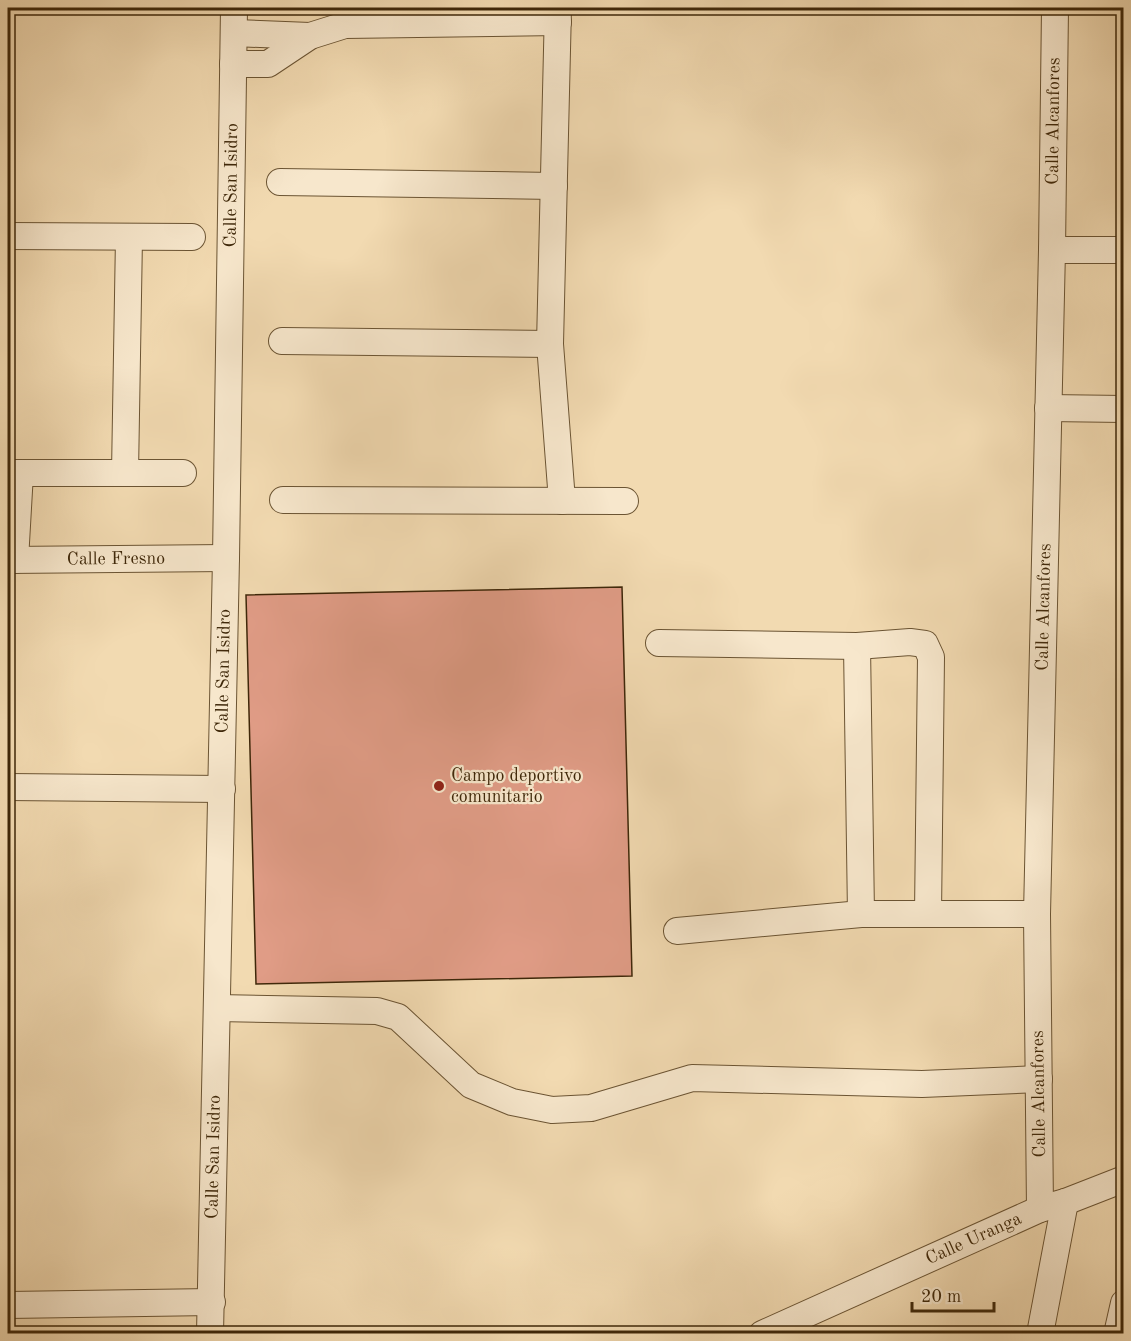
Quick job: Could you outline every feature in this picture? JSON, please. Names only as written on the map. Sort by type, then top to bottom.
[{"type":"street","name":"Calle San Isidro","points":[[210,1334],[222,789],[234,8]]},
{"type":"street","name":"Calle Alcanfores","points":[[1040,1209],[1037,914],[1052,250],[1055,8]]},
{"type":"street","points":[[233,64],[268,64],[310,36],[345,25],[558,15],[550,344],[562,501]]},
{"type":"street","points":[[234,33],[310,36]]},
{"type":"street","points":[[280,182],[554,186]]},
{"type":"street","points":[[8,236],[192,237]]},
{"type":"street","points":[[124,473],[129,237]]},
{"type":"street","points":[[1052,250],[1124,250]]},
{"type":"street","points":[[282,341],[550,344]]},
{"type":"street","points":[[1048,408],[1124,409]]},
{"type":"street","points":[[11,560],[14,473],[183,473]]},
{"type":"street","points":[[283,501],[625,501]]},
{"type":"street","name":"Calle Fresno","points":[[11,560],[226,558]]},
{"type":"street","points":[[659,643],[857,646],[910,642],[925,644],[931,657],[928,914]]},
{"type":"street","points":[[857,646],[861,914]]},
{"type":"street","points":[[8,787],[222,789]]},
{"type":"street","points":[[677,931],[861,914],[1037,914]]},
{"type":"street","points":[[218,1008],[377,1011],[398,1017],[471,1085],[512,1102],[552,1110],[591,1108],[692,1078],[922,1084],[1039,1079]]},
{"type":"street","name":"Calle Uranga","points":[[762,1334],[799,1324],[1040,1209],[1065,1202],[1124,1179]]},
{"type":"street","points":[[1040,1334],[1065,1202]]},
{"type":"street","points":[[8,1305],[212,1302]]},
{"type":"street","points":[[1117,1334],[1124,1302]]},
{"type":"building","name":"Campo deportivo comunitario","points":[[622,587],[632,976],[256,984],[246,595]]},
{"type":"place","name":"Campo deportivo comunitario","points":[[439,786]]}]
